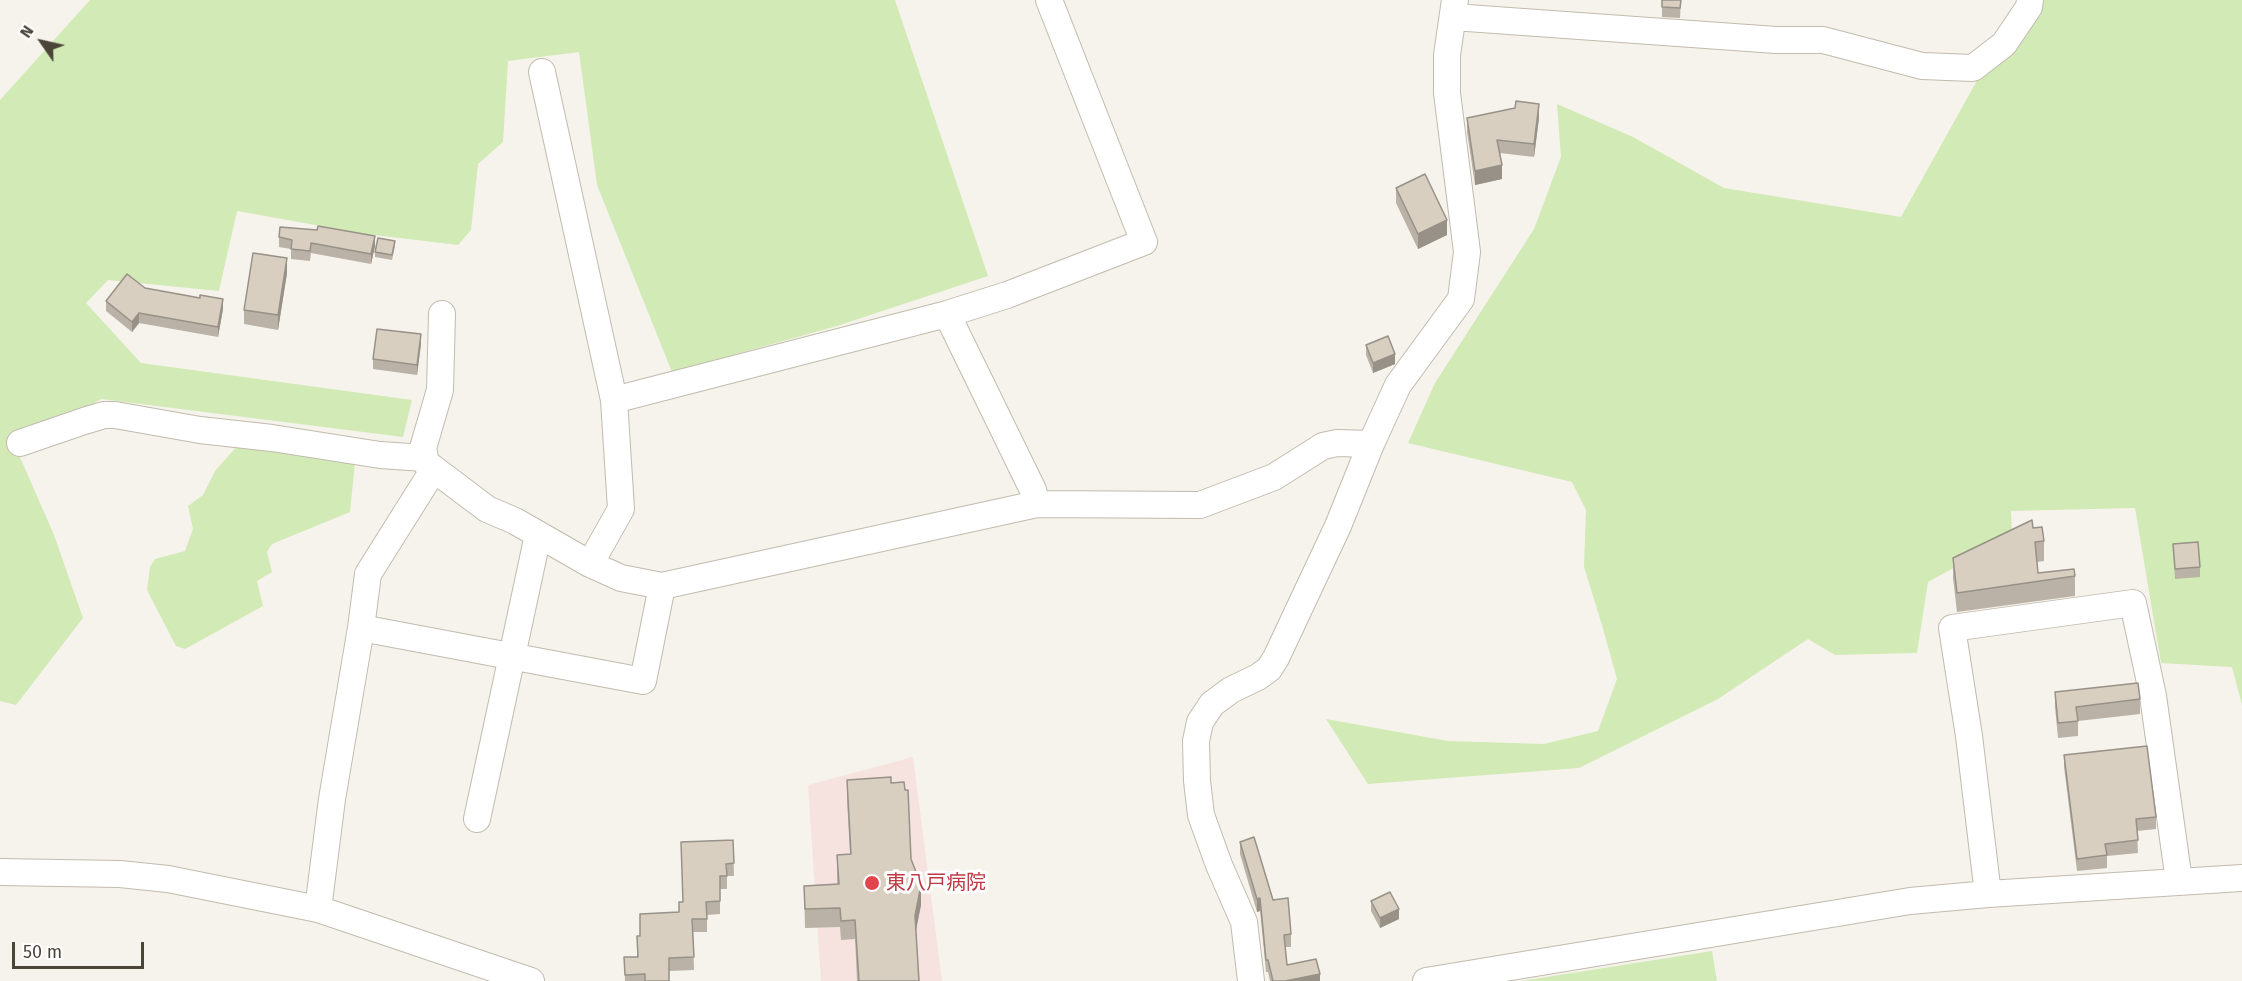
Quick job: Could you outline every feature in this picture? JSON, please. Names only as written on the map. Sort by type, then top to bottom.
[{"type":"street","points":[[614,400],[947,314],[1007,295],[1144,242],[1049,0]]},
{"type":"street","points":[[1251,981],[1244,922],[1219,865],[1201,815],[1196,741],[1200,722],[1212,704],[1231,690],[1258,677],[1269,669],[1276,658],[1338,526],[1371,444],[1398,386],[1461,299],[1467,252],[1447,93],[1447,55],[1454,8],[1776,40],[1823,40],[1922,66],[1973,68],[2004,44],[2029,7],[2031,0]]},
{"type":"street","points":[[542,72],[614,400],[621,508],[591,564]]},
{"type":"street","points":[[429,463],[423,448],[440,390],[442,314]]},
{"type":"street","points":[[947,314],[1033,490],[1037,504]]},
{"type":"street","points":[[20,443],[84,421],[115,415],[200,430],[272,438],[429,463],[487,509],[514,521],[591,564],[621,578],[662,586],[1037,504],[1200,505],[1274,477],[1323,446],[1337,443],[1371,444]]},
{"type":"street","points":[[318,909],[332,799],[368,574],[429,463]]},
{"type":"street","points":[[477,819],[538,535]]},
{"type":"street","points":[[361,628],[643,681],[662,586]]},
{"type":"street","points":[[1988,894],[1969,736],[1952,628],[2133,603],[2152,696],[2179,881]]},
{"type":"street","points":[[0,872],[120,874],[168,879],[318,909],[531,981]]},
{"type":"street","points":[[1426,981],[1899,903],[1988,894],[2242,878]]},
{"type":"shaded area","name":"東八戸病院","points":[[913,757],[942,981],[821,981],[808,785]]},
{"type":"green space","points":[[90,0],[895,0],[988,276],[837,326],[672,372],[597,185],[579,52],[508,61],[503,142],[478,164],[471,230],[458,245],[366,234],[237,211],[219,291],[108,280],[86,303],[141,363],[412,400],[403,437],[101,399],[16,448],[54,535],[83,618],[16,705],[0,701],[0,100]]},
{"type":"green space","points":[[2031,0],[2242,0],[2242,705],[2232,667],[2161,663],[2135,508],[2011,511],[2012,536],[1928,582],[1917,653],[1835,655],[1808,639],[1718,699],[1579,768],[1368,784],[1326,719],[1448,741],[1544,744],[1598,731],[1617,679],[1584,567],[1586,510],[1572,482],[1408,443],[1435,383],[1534,229],[1561,157],[1557,104],[1633,137],[1724,188],[1901,217],[1999,41]]},
{"type":"green space","points":[[238,445],[355,462],[350,512],[272,544],[267,552],[272,572],[257,581],[263,606],[185,649],[176,646],[147,590],[150,567],[155,559],[185,551],[193,529],[188,506],[203,495],[215,471]]},
{"type":"green space","points":[[1712,951],[1717,981],[1521,981]]},
{"type":"building","points":[[1662,0],[1681,0],[1680,8],[1662,7]]},
{"type":"building","points":[[1516,101],[1539,104],[1534,144],[1497,140],[1502,165],[1475,171],[1467,118],[1515,108]]},
{"type":"building","points":[[1425,174],[1447,220],[1418,234],[1396,188]]},
{"type":"building","points":[[318,226],[375,236],[371,254],[311,243],[310,251],[291,249],[292,240],[279,237],[280,227],[317,230]]},
{"type":"building","points":[[378,238],[395,241],[392,255],[375,252]]},
{"type":"building","points":[[253,253],[287,258],[278,315],[244,310]]},
{"type":"building","points":[[127,274],[145,288],[200,298],[200,295],[223,299],[218,327],[139,313],[132,322],[106,301]]},
{"type":"building","points":[[377,329],[421,334],[417,365],[373,359]]},
{"type":"building","points":[[1388,336],[1395,354],[1373,363],[1366,345]]},
{"type":"building","points":[[2032,520],[2033,528],[2042,527],[2044,541],[2035,542],[2038,573],[2074,569],[2075,576],[1957,593],[1953,558]]},
{"type":"building","points":[[2198,542],[2200,567],[2175,569],[2173,544]]},
{"type":"building","points":[[2138,683],[2140,699],[2076,707],[2078,721],[2058,723],[2055,692]]},
{"type":"building","points":[[2147,746],[2156,817],[2136,819],[2138,840],[2105,844],[2107,855],[2077,859],[2064,755]]},
{"type":"building","points":[[891,777],[891,783],[904,782],[905,790],[908,790],[911,859],[921,885],[915,916],[919,981],[859,981],[855,920],[841,921],[840,908],[805,909],[804,886],[839,884],[837,855],[851,854],[847,780]]},
{"type":"building","points":[[1254,837],[1273,900],[1288,898],[1291,934],[1284,935],[1287,965],[1316,959],[1320,974],[1273,981],[1268,960],[1266,960],[1260,898],[1257,899],[1240,842]]},
{"type":"building","points":[[733,840],[734,863],[726,864],[727,876],[720,876],[720,901],[706,902],[707,919],[692,919],[694,957],[669,958],[669,981],[645,981],[645,974],[625,975],[624,957],[638,957],[637,936],[640,936],[640,914],[679,912],[679,902],[683,902],[681,842]]},
{"type":"building","points":[[1390,892],[1399,909],[1380,918],[1371,901]]},
{"type":"place","name":"東八戸病院","points":[[872,883]]}]
